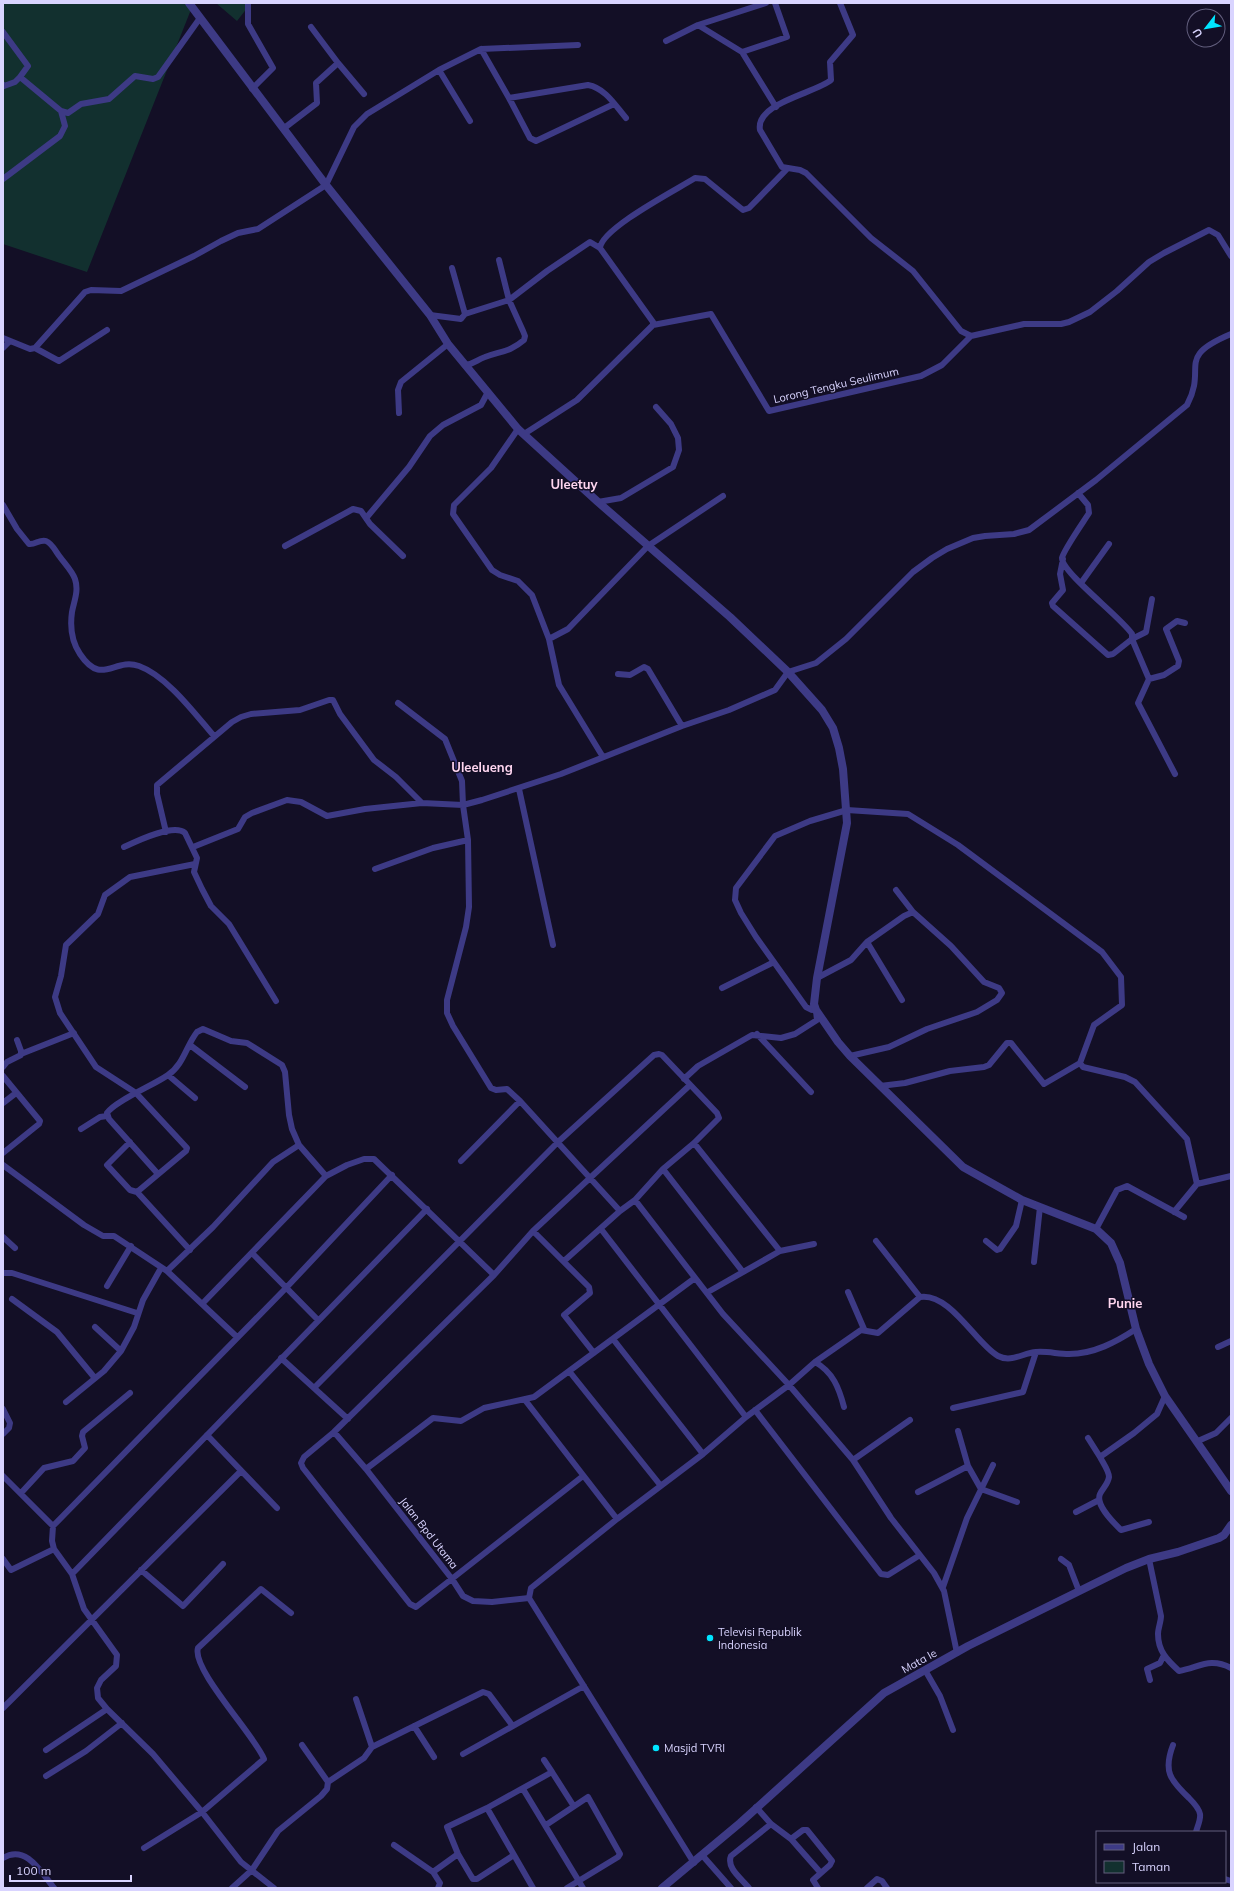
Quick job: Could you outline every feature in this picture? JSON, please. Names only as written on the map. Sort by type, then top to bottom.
[{"type":"street","points":[[189,3],[252,89],[326,185],[430,315],[448,344],[521,431],[598,502],[730,617],[788,672],[822,710],[833,728],[843,769],[847,810],[846,832],[817,978],[815,1007],[817,1020],[795,1034],[781,1038],[757,1034],[749,1037],[698,1066],[684,1079]]},
{"type":"street","points":[[248,3],[248,24],[273,68],[252,89]]},
{"type":"street","points":[[666,41],[698,25],[766,3]]},
{"type":"street","points":[[742,52],[787,37],[776,3]]},
{"type":"street","points":[[840,3],[853,35],[830,62],[831,80],[776,107],[762,119],[760,128],[782,167],[800,170],[806,173],[870,238],[913,270],[961,331],[971,336],[1024,324],[1061,324],[1069,322],[1090,312],[1101,304],[1118,291],[1145,265],[1209,230],[1218,235],[1231,256]]},
{"type":"street","points":[[20,77],[61,111],[68,113],[81,104],[109,99],[135,76],[155,79],[200,18]]},
{"type":"street","points":[[698,25],[742,52],[776,107]]},
{"type":"street","points":[[311,27],[364,94]]},
{"type":"street","points":[[3,32],[28,66],[20,77],[10,84],[3,85]]},
{"type":"street","points":[[35,348],[84,292],[91,290],[121,291],[159,274],[220,241],[238,233],[258,229],[326,185],[354,127],[359,121],[439,70],[481,49],[578,45]]},
{"type":"street","points":[[481,49],[530,138],[536,141],[614,104]]},
{"type":"street","points":[[283,129],[317,103],[316,83],[338,63]]},
{"type":"street","points":[[439,70],[470,121]]},
{"type":"street","points":[[509,98],[588,85],[602,90],[626,118]]},
{"type":"street","points":[[3,179],[60,136],[65,126],[61,111]]},
{"type":"street","points":[[600,248],[602,242],[619,225],[695,178],[705,179],[744,210],[749,208],[787,169]]},
{"type":"street","points":[[430,315],[461,318],[465,314],[509,300],[587,244],[594,243],[600,248],[653,322],[653,325],[578,400],[521,431],[491,468],[454,505],[453,512],[492,570],[518,582],[532,596],[549,639],[559,685],[603,757]]},
{"type":"street","points":[[465,365],[474,364],[485,357],[503,353],[524,340],[525,336],[509,300],[499,260]]},
{"type":"street","points":[[452,268],[465,314]]},
{"type":"street","name":"Lorong Tengku Seulimum","points":[[653,325],[712,314],[769,411],[921,376],[942,365],[971,336]]},
{"type":"street","points":[[3,338],[30,349],[35,348],[59,361],[107,330]]},
{"type":"street","points":[[961,331],[961,345]]},
{"type":"street","points":[[193,846],[238,829],[245,817],[287,800],[301,802],[327,816],[366,809],[422,803],[463,805],[519,788],[682,726],[729,710],[775,690],[788,672],[816,663],[846,639],[913,572],[932,558],[973,538],[1026,532],[1078,493],[1187,405],[1193,390],[1194,365],[1197,355],[1208,345],[1231,334]]},
{"type":"street","points":[[3,348],[10,341]]},
{"type":"street","points":[[399,413],[398,390],[401,382],[448,344]]},
{"type":"street","points":[[367,517],[409,467],[430,436],[443,425],[481,405],[488,392]]},
{"type":"street","points":[[598,502],[621,498],[673,467],[679,450],[678,438],[671,424],[656,407]]},
{"type":"street","points":[[1078,493],[1088,505],[1089,513],[1064,553],[1060,577],[1063,590],[1052,603],[1053,606],[1108,655],[1113,654],[1132,639],[1147,630],[1152,599]]},
{"type":"street","points":[[549,639],[568,629],[648,546],[723,496]]},
{"type":"street","points":[[3,505],[17,529],[29,544],[42,540],[49,542],[72,573],[76,584],[72,619],[72,636],[78,651],[86,662],[94,668],[102,671],[126,664],[145,669],[162,680],[214,736]]},
{"type":"street","points":[[285,546],[351,510],[361,511],[367,517],[370,524],[403,556]]},
{"type":"street","points":[[1081,583],[1109,544]]},
{"type":"street","points":[[1063,559],[1072,575],[1129,629],[1132,634],[1132,639],[1149,678],[1138,703],[1175,774]]},
{"type":"street","points":[[1149,678],[1164,675],[1178,666],[1179,661],[1166,629],[1177,621],[1185,623]]},
{"type":"street","points":[[618,674],[630,675],[644,667],[648,669],[682,726]]},
{"type":"street","points":[[166,832],[156,794],[157,785],[214,736],[241,717],[252,714],[300,710],[331,700],[370,755],[396,777],[422,803]]},
{"type":"street","points":[[398,703],[445,739],[462,781],[463,805],[468,840],[468,917],[448,1000],[447,1013],[453,1026],[491,1088],[496,1090],[507,1089],[520,1101],[620,1211]]},
{"type":"street","points":[[519,788],[553,945]]},
{"type":"street","points":[[815,1007],[812,1010],[806,1007],[741,913],[735,900],[736,888],[775,836],[810,821],[847,810],[908,814],[958,845],[1102,952],[1121,977],[1122,1005],[1094,1025],[1080,1063],[1044,1084],[1010,1042],[1007,1043],[989,1065],[984,1067],[950,1071],[905,1083],[880,1086]]},
{"type":"street","points":[[124,846],[151,835],[176,829],[182,830],[193,846],[197,858],[195,874],[212,906],[229,924],[276,1001]]},
{"type":"street","points":[[375,869],[433,848],[468,840]]},
{"type":"street","points":[[137,1192],[186,1151],[187,1148],[136,1093],[96,1067],[60,1013],[55,997],[62,976],[66,945],[98,914],[105,896],[130,877],[196,864]]},
{"type":"street","points":[[850,1056],[889,1047],[927,1029],[977,1012],[992,1004],[1002,995],[999,988],[984,982],[951,946],[913,912],[896,890]]},
{"type":"street","points":[[817,978],[851,960],[867,942],[904,916],[913,912]]},
{"type":"street","points":[[867,942],[902,1000]]},
{"type":"street","points":[[722,988],[774,962]]},
{"type":"street","points":[[815,1007],[838,1042],[850,1056],[957,1162],[1022,1200],[1096,1229],[1111,1243],[1116,1253],[1136,1329],[1148,1364],[1165,1396],[1198,1441],[1231,1491]]},
{"type":"street","points":[[107,1116],[109,1110],[168,1075],[182,1061],[197,1032],[203,1029],[230,1041],[247,1043],[282,1065],[285,1072],[290,1121],[300,1145],[326,1176]]},
{"type":"street","points":[[3,1067],[22,1054],[74,1033]]},
{"type":"street","points":[[757,1034],[811,1092]]},
{"type":"street","points":[[17,1040],[22,1054]]},
{"type":"street","points":[[190,1046],[245,1088]]},
{"type":"street","points":[[315,1388],[558,1142],[656,1054],[662,1055],[719,1116],[719,1120],[663,1169],[635,1200],[620,1211],[564,1261]]},
{"type":"street","points":[[1080,1063],[1083,1067],[1125,1077],[1141,1088],[1187,1139],[1197,1184]]},
{"type":"street","points":[[168,1075],[195,1098]]},
{"type":"street","points":[[3,1076],[38,1118],[40,1123],[4,1150]]},
{"type":"street","points":[[583,1476],[419,1606],[410,1604],[303,1468],[301,1462],[304,1457],[348,1419],[494,1275],[533,1231],[690,1085]]},
{"type":"street","points":[[3,1103],[16,1093]]},
{"type":"street","points":[[461,1161],[520,1101]]},
{"type":"street","points":[[81,1130],[100,1117],[107,1116]]},
{"type":"street","points":[[107,1116],[158,1174]]},
{"type":"street","points":[[130,1142],[107,1165],[130,1190],[137,1192],[190,1250]]},
{"type":"street","points":[[694,1143],[780,1251]]},
{"type":"street","points":[[66,1402],[94,1377],[104,1371],[121,1351],[134,1327],[137,1313],[164,1269],[190,1250],[273,1162],[300,1145]]},
{"type":"street","points":[[202,1304],[326,1176],[347,1165],[369,1158],[374,1159],[392,1175],[494,1275]]},
{"type":"street","points":[[3,1165],[84,1225],[102,1236],[114,1236],[164,1269],[237,1337]]},
{"type":"street","points":[[663,1169],[743,1272]]},
{"type":"street","points":[[274,1888],[233,1854],[202,1812],[153,1754],[107,1709],[98,1698],[97,1688],[101,1680],[116,1666],[117,1655],[84,1609],[72,1574],[54,1549],[52,1540],[53,1526],[286,1288],[392,1175]]},
{"type":"street","points":[[1174,1212],[1197,1184],[1231,1176]]},
{"type":"street","points":[[1096,1229],[1110,1200],[1117,1190],[1127,1186],[1184,1217]]},
{"type":"street","points":[[635,1200],[724,1314],[789,1385],[853,1460],[891,1518],[920,1555],[942,1587],[959,1652]]},
{"type":"street","points":[[986,1241],[997,1250],[1000,1249],[1016,1226],[1022,1200]]},
{"type":"street","points":[[1034,1262],[1040,1208]]},
{"type":"street","points":[[72,1574],[427,1209]]},
{"type":"street","points":[[601,1229],[658,1305],[746,1417]]},
{"type":"street","points":[[533,1231],[564,1261],[590,1290],[590,1293],[564,1316],[594,1353]]},
{"type":"street","points":[[3,1237],[15,1248]]},
{"type":"street","points":[[876,1241],[920,1297],[933,1299],[942,1304],[966,1323],[997,1356],[1011,1359],[1028,1353],[1037,1352],[1082,1353],[1113,1344],[1136,1329]]},
{"type":"street","points":[[708,1292],[780,1251],[814,1244]]},
{"type":"street","points":[[107,1286],[131,1246]]},
{"type":"street","points":[[252,1253],[318,1320]]},
{"type":"street","points":[[3,1273],[12,1273],[137,1313]]},
{"type":"street","points":[[366,1469],[433,1418],[460,1421],[484,1408],[534,1397],[695,1278]]},
{"type":"street","points":[[848,1292],[864,1329],[874,1334],[878,1333],[920,1297]]},
{"type":"street","points":[[12,1299],[57,1332],[94,1377]]},
{"type":"street","points":[[95,1327],[121,1351]]},
{"type":"street","points":[[694,1862],[529,1598],[531,1588],[617,1519],[703,1454],[746,1417],[789,1385],[815,1362],[857,1332],[864,1329]]},
{"type":"street","points":[[613,1339],[703,1454]]},
{"type":"street","points":[[1218,1347],[1231,1341]]},
{"type":"street","points":[[953,1408],[1023,1392],[1037,1352]]},
{"type":"street","points":[[281,1358],[348,1419]]},
{"type":"street","points":[[815,1362],[821,1365],[834,1378],[844,1407]]},
{"type":"street","points":[[569,1371],[661,1486]]},
{"type":"street","points":[[21,1493],[44,1468],[73,1461],[84,1452],[86,1445],[82,1436],[83,1432],[130,1393]]},
{"type":"street","points":[[1100,1457],[1134,1433],[1157,1414],[1165,1396]]},
{"type":"street","points":[[525,1400],[617,1519]]},
{"type":"street","points":[[3,1409],[10,1420],[10,1425],[3,1434]]},
{"type":"street","points":[[755,1410],[881,1574],[888,1575],[920,1555]]},
{"type":"street","points":[[1198,1441],[1216,1433],[1231,1418]]},
{"type":"street","points":[[853,1460],[910,1420]]},
{"type":"street","points":[[958,1431],[968,1466],[981,1489],[1017,1502]]},
{"type":"street","name":"Jalan Bpd Utama","points":[[334,1432],[366,1469],[464,1596],[473,1601],[492,1602],[529,1598]]},
{"type":"street","points":[[207,1435],[277,1508]]},
{"type":"street","points":[[1088,1438],[1109,1474],[1108,1480],[1099,1500],[1106,1512],[1121,1530],[1133,1528],[1149,1522]]},
{"type":"street","points":[[942,1587],[967,1518],[992,1464]]},
{"type":"street","points":[[918,1492],[968,1466]]},
{"type":"street","points":[[3,1708],[242,1471]]},
{"type":"street","points":[[3,1476],[53,1526]]},
{"type":"street","points":[[1076,1512],[1099,1500]]},
{"type":"street","name":"Mata Ie","points":[[662,1888],[702,1856],[879,1697],[968,1646],[1079,1591],[1149,1559],[1209,1542],[1224,1535],[1231,1525]]},
{"type":"street","points":[[3,1559],[11,1570],[54,1549]]},
{"type":"street","points":[[1061,1559],[1069,1565],[1079,1591]]},
{"type":"street","points":[[1149,1559],[1161,1616],[1158,1635],[1163,1657],[1179,1671],[1210,1662],[1218,1662],[1231,1668]]},
{"type":"street","points":[[141,1570],[183,1606],[223,1564]]},
{"type":"street","points":[[144,1848],[202,1812],[264,1758],[213,1683],[197,1655],[198,1648],[261,1589],[291,1613]]},
{"type":"street","points":[[1150,1680],[1147,1669],[1160,1663],[1163,1657]]},
{"type":"street","points":[[925,1670],[940,1696],[953,1730]]},
{"type":"street","points":[[463,1754],[512,1725],[584,1686]]},
{"type":"street","points":[[232,1888],[252,1870],[278,1831],[318,1800],[325,1792],[328,1782],[364,1758],[372,1747],[483,1692],[489,1694],[512,1725]]},
{"type":"street","points":[[356,1699],[372,1747]]},
{"type":"street","points":[[46,1750],[107,1709]]},
{"type":"street","points":[[46,1776],[86,1752],[122,1723]]},
{"type":"street","points":[[414,1726],[434,1757]]},
{"type":"street","points":[[302,1745],[328,1782]]},
{"type":"street","points":[[1173,1745],[1168,1758],[1168,1767],[1176,1785],[1197,1807],[1200,1814],[1196,1831]]},
{"type":"street","points":[[544,1760],[573,1805]]},
{"type":"street","points":[[514,1855],[475,1879],[471,1876],[458,1854],[447,1827],[487,1808],[552,1772]]},
{"type":"street","points":[[523,1789],[583,1888]]},
{"type":"street","points":[[546,1825],[586,1797],[590,1798],[620,1854],[618,1857],[567,1888]]},
{"type":"street","points":[[756,1807],[770,1824],[791,1839],[820,1872]]},
{"type":"street","points":[[487,1808],[533,1888]]},
{"type":"street","points":[[749,1888],[732,1869],[730,1859],[731,1856],[770,1824]]},
{"type":"street","points":[[791,1839],[804,1830],[807,1830],[832,1861],[830,1866],[820,1872],[812,1880],[818,1888]]},
{"type":"street","points":[[394,1844],[433,1872],[440,1883],[438,1888]]},
{"type":"street","points":[[3,1858],[10,1854],[24,1855],[32,1860],[54,1888]]},
{"type":"street","points":[[433,1872],[458,1854]]},
{"type":"street","points":[[702,1856],[731,1888]]},
{"type":"street","points":[[866,1888],[877,1879],[882,1881],[887,1888]]},
{"type":"green space","points":[[3,3],[187,3],[192,7],[87,272],[3,244]]},
{"type":"green space","points":[[216,3],[251,3],[237,21]]},
{"type":"place","name":"Televisi Republik Indonesia","points":[[710,1638]]},
{"type":"place","name":"Masjid TVRI","points":[[656,1748]]},
{"type":"district","name":"Uleetuy","points":[[574,484]]},
{"type":"district","name":"Uleelueng","points":[[482,767]]},
{"type":"district","name":"Punie","points":[[1125,1303]]}]
